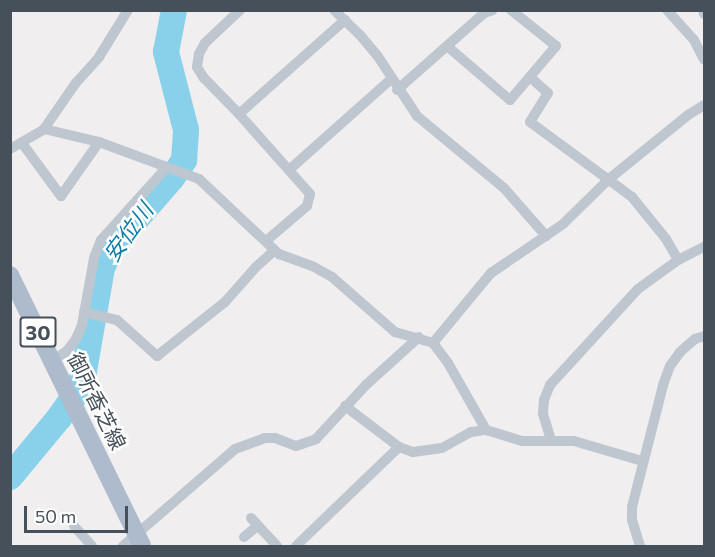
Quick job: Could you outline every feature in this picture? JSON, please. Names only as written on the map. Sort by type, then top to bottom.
[{"type":"main road","name":"御所香芝線","points":[[10,275],[79,414],[134,543]]},
{"type":"street","points":[[10,149],[44,129],[75,84],[99,57],[128,10]]},
{"type":"street","points":[[240,10],[205,43],[197,67],[204,78],[310,194],[307,206],[266,241]]},
{"type":"street","points":[[334,10],[377,56],[397,90],[417,116],[504,188],[546,236]]},
{"type":"street","points":[[397,90],[484,13],[493,10]]},
{"type":"street","points":[[447,46],[510,100],[556,46],[511,10]]},
{"type":"street","points":[[667,10],[694,40],[705,60]]},
{"type":"street","points":[[239,114],[345,20]]},
{"type":"street","points":[[530,77],[549,93],[530,122],[609,179],[650,217],[678,260]]},
{"type":"street","points":[[289,170],[392,79]]},
{"type":"street","points":[[433,343],[491,273],[576,213],[609,179],[688,115],[705,105]]},
{"type":"street","points":[[44,129],[99,142],[185,172],[213,190],[275,250],[332,277],[395,332],[419,337],[433,343],[448,363],[486,430]]},
{"type":"street","points":[[22,143],[61,196],[99,142]]},
{"type":"street","points":[[53,360],[66,352],[76,339],[87,311],[94,258],[101,240],[167,167]]},
{"type":"street","points":[[551,440],[543,413],[544,400],[550,385],[638,289],[678,260],[705,248]]},
{"type":"street","points":[[87,311],[104,315],[129,329],[157,356],[225,302],[256,267],[275,250]]},
{"type":"street","points":[[640,546],[632,519],[632,507],[642,461],[670,366],[680,352],[695,339],[705,336]]},
{"type":"street","points":[[134,543],[235,449],[266,438],[275,438],[296,446],[306,444],[321,434],[345,406],[419,337]]},
{"type":"street","points":[[345,406],[399,447],[413,452],[427,452],[442,448],[471,432],[486,430],[520,441],[574,441],[642,461]]},
{"type":"street","points":[[296,546],[399,447]]},
{"type":"street","points":[[244,537],[254,522],[277,546]]},
{"type":"street","points":[[74,526],[92,546]]},
{"type":"waterway","name":"安位川","points":[[10,477],[59,418],[78,391],[84,371],[102,268],[112,247],[172,178],[184,160],[186,130],[166,52],[174,10]]}]
